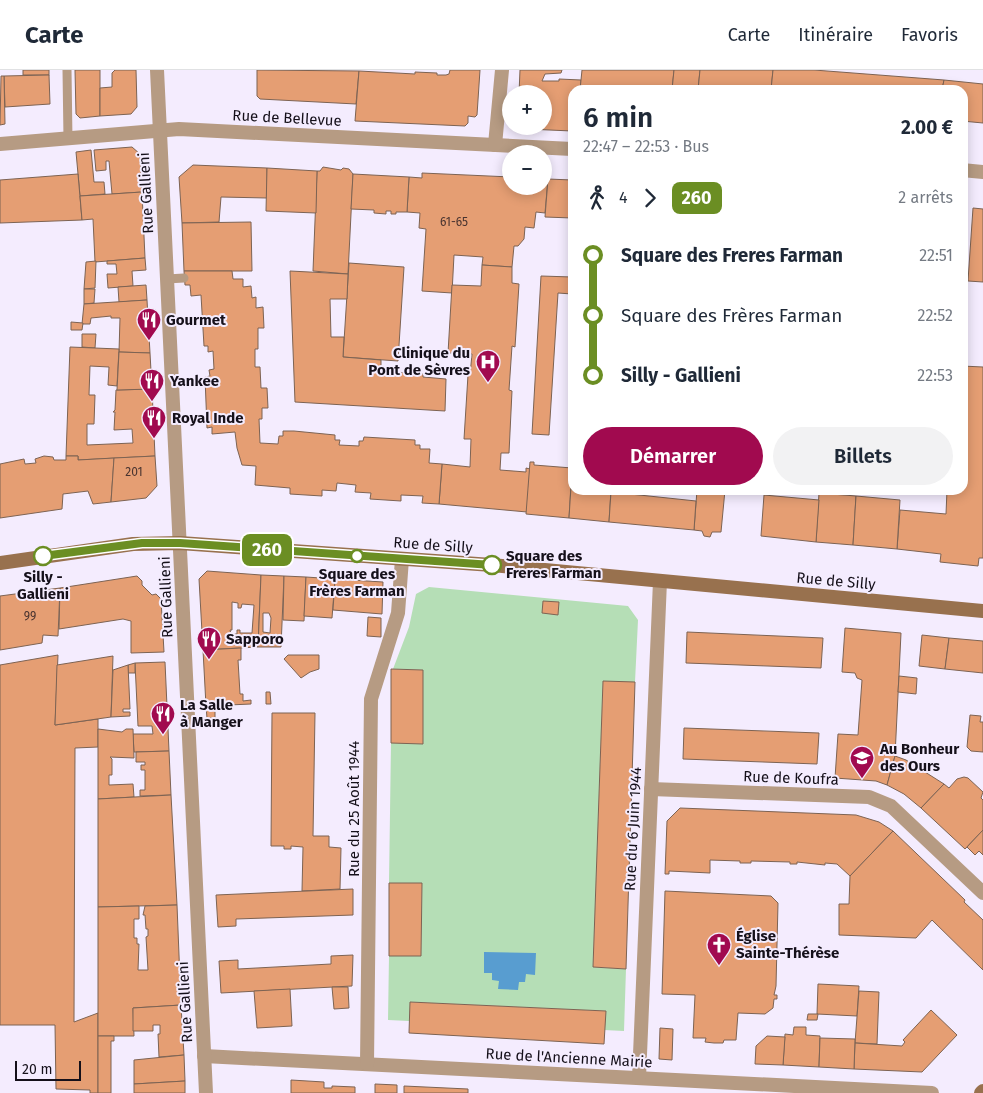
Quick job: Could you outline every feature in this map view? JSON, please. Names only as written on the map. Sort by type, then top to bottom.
[{"type":"main road","name":"Rue de Silly","points":[[0,564],[133,544],[180,543],[402,559],[660,581],[983,612]]},
{"type":"street","name":"Rue Gallieni","points":[[157,70],[206,1093]]},
{"type":"street","points":[[495,145],[502,70]]},
{"type":"street","name":"Rue de Bellevue","points":[[0,144],[179,129],[568,149]]},
{"type":"street","points":[[968,171],[983,172]]},
{"type":"street","name":"Rue du 25 Août 1944","points":[[367,1064],[371,699],[398,613],[402,559]]},
{"type":"street","name":"Rue du 6 Juin 1944","points":[[639,1078],[660,581]]},
{"type":"street","name":"Rue de Koufra","points":[[651,789],[869,797],[891,806],[983,894]]},
{"type":"street","name":"Rue de l'Ancienne Mairie","points":[[204,1056],[932,1093]]},
{"type":"lane","points":[[67,70],[68,139]]},
{"type":"lane","points":[[167,279],[184,278]]},
{"type":"green space","name":"Square des Frères Farman","points":[[429,587],[628,606],[638,620],[635,682],[603,682],[593,967],[626,969],[624,1031],[604,1030],[605,1011],[411,1002],[409,1021],[388,1020],[389,956],[421,956],[422,883],[389,883],[391,743],[423,743],[423,670],[393,669],[409,627],[416,594]]},
{"type":"water","points":[[484,952],[536,953],[535,975],[526,974],[525,982],[519,982],[518,990],[498,989],[499,981],[492,980],[492,973],[484,973]]},
{"type":"building","points":[[23,70],[49,70],[49,75],[23,75]]},
{"type":"building","points":[[75,70],[100,70],[100,116],[80,118],[76,114]]},
{"type":"building","points":[[115,70],[136,70],[137,107],[131,114],[100,116],[100,88],[112,87],[112,73]]},
{"type":"building","points":[[257,70],[359,71],[356,104],[260,99],[257,96]]},
{"type":"building","points":[[450,70],[480,70],[477,115],[475,117],[468,116],[468,123],[465,126],[355,121],[359,71],[415,74],[415,72],[437,73],[437,75],[446,75],[449,74]]},
{"type":"building","points":[[520,70],[562,70],[561,73],[545,74],[542,81],[559,81],[559,79],[581,80],[580,85],[568,85],[568,131],[552,130],[552,85],[519,85]]},
{"type":"building","points":[[582,70],[674,70],[672,85],[580,85]]},
{"type":"building","points":[[674,70],[700,70],[698,85],[672,85]]},
{"type":"building","points":[[700,70],[773,70],[772,85],[698,85]]},
{"type":"building","points":[[773,70],[814,70],[944,80],[943,85],[772,85]]},
{"type":"building","points":[[49,75],[50,104],[5,107],[4,76]]},
{"type":"building","points":[[1,76],[4,76],[5,124],[0,125]]},
{"type":"building","points":[[944,80],[983,84],[983,123],[968,122],[968,85],[943,85]]},
{"type":"building","points":[[132,147],[140,154],[142,192],[112,194],[109,161],[106,161],[106,170],[96,171],[94,150]]},
{"type":"building","points":[[91,150],[94,182],[104,182],[105,194],[80,196],[76,152]]},
{"type":"building","points":[[193,165],[267,168],[267,198],[221,197],[219,222],[182,223],[179,177]]},
{"type":"building","points":[[323,167],[341,170],[343,168],[349,169],[353,174],[348,274],[313,271],[317,171],[320,171]]},
{"type":"building","points":[[267,168],[317,171],[316,213],[266,211]]},
{"type":"building","points":[[422,173],[502,177],[502,195],[547,195],[545,213],[536,212],[534,228],[525,227],[524,239],[518,246],[514,246],[512,267],[482,265],[483,257],[454,255],[452,293],[422,291],[426,229],[419,228],[420,213],[407,212],[409,177],[422,178]]},
{"type":"building","points":[[78,174],[82,220],[0,223],[0,180]]},
{"type":"building","points":[[353,174],[409,177],[407,212],[391,214],[391,211],[386,211],[386,214],[374,213],[374,210],[351,209]]},
{"type":"building","points":[[552,179],[568,180],[568,218],[545,217],[547,195],[552,195]]},
{"type":"building","points":[[142,192],[145,258],[95,262],[93,219],[82,220],[80,196]]},
{"type":"building","points":[[973,208],[983,209],[983,282],[968,281]]},
{"type":"building","points":[[251,222],[252,271],[184,271],[182,223]]},
{"type":"building","points":[[145,258],[146,270],[132,271],[133,286],[108,288],[107,274],[117,274],[116,264],[107,264],[107,261]]},
{"type":"building","points":[[96,261],[95,288],[84,289],[86,262]]},
{"type":"building","points":[[349,263],[404,267],[398,361],[343,357]]},
{"type":"building","name":"Clinique du Pont de Sèvres","points":[[482,265],[512,267],[512,283],[519,284],[515,347],[512,346],[509,390],[512,391],[509,453],[501,453],[500,470],[526,472],[526,468],[530,469],[527,512],[439,504],[442,464],[470,467],[471,439],[464,439],[468,375],[470,375],[472,354],[448,353],[452,285],[481,286]]},
{"type":"building","points":[[184,271],[232,271],[233,279],[243,279],[243,287],[251,286],[252,298],[256,297],[256,308],[263,307],[264,328],[258,328],[258,349],[255,349],[255,367],[260,367],[261,388],[267,388],[268,408],[262,408],[262,419],[259,419],[260,443],[278,444],[279,436],[283,436],[283,431],[335,435],[335,440],[340,440],[339,445],[359,446],[359,441],[363,441],[364,437],[415,440],[415,445],[420,445],[420,449],[430,449],[429,463],[442,464],[439,504],[422,503],[423,496],[401,495],[401,501],[370,499],[371,493],[355,492],[356,485],[337,483],[336,491],[322,490],[322,496],[290,494],[290,488],[255,485],[256,466],[242,465],[235,432],[212,434],[212,427],[207,428],[205,377],[210,376],[209,370],[214,369],[213,351],[208,352],[208,346],[204,346],[201,295],[191,296],[190,285],[185,285]]},
{"type":"building","points":[[290,271],[348,274],[347,299],[330,299],[331,337],[344,337],[343,357],[381,360],[381,371],[423,374],[423,377],[446,379],[445,411],[295,402]]},
{"type":"building","points":[[541,276],[568,277],[568,294],[558,293],[549,435],[532,434]]},
{"type":"building","points":[[146,285],[147,300],[119,302],[118,287]]},
{"type":"building","points":[[84,289],[95,289],[94,303],[84,304]]},
{"type":"building","points":[[147,300],[150,353],[119,352],[120,318],[111,318],[111,316],[91,318],[90,324],[82,324],[84,304]]},
{"type":"building","points":[[71,322],[83,323],[82,330],[71,330]]},
{"type":"building","points":[[82,334],[96,334],[95,348],[82,347]]},
{"type":"building","points":[[70,347],[119,349],[117,386],[108,385],[109,367],[90,366],[89,395],[95,395],[94,424],[87,424],[87,445],[133,443],[132,429],[114,430],[115,412],[113,412],[115,410],[116,390],[152,389],[155,456],[78,460],[78,456],[66,456]]},
{"type":"building","points":[[119,352],[150,353],[152,389],[117,390]]},
{"type":"building","points":[[968,366],[983,367],[983,558],[979,558],[978,566],[940,562],[941,554],[897,549],[900,510],[946,514],[947,495],[968,495]]},
{"type":"building","points":[[44,456],[53,457],[54,460],[66,460],[66,456],[78,456],[78,460],[114,458],[111,502],[93,504],[88,491],[63,494],[62,509],[0,518],[0,464],[24,459],[25,464],[36,463],[35,459]]},
{"type":"building","points":[[155,456],[157,486],[146,498],[111,502],[114,458]]},
{"type":"building","points":[[530,462],[534,462],[534,465],[568,468],[568,495],[570,495],[569,518],[526,514]]},
{"type":"building","points":[[570,495],[611,495],[609,522],[569,518]]},
{"type":"building","points":[[611,495],[639,495],[696,501],[694,530],[609,522]]},
{"type":"building","points":[[697,495],[725,495],[721,532],[712,532],[710,537],[704,536],[702,531],[694,530]]},
{"type":"building","points":[[764,495],[819,500],[816,542],[761,536]]},
{"type":"building","points":[[819,495],[856,496],[853,545],[816,542]]},
{"type":"building","points":[[856,496],[900,500],[897,549],[853,545]]},
{"type":"building","points":[[207,571],[261,575],[258,647],[203,650],[199,579]],"holes":[[[232,602],[238,603],[238,608],[241,608],[242,604],[254,605],[252,633],[240,633],[240,630],[237,630],[237,634],[231,634]]]},
{"type":"building","points":[[261,575],[284,576],[281,647],[258,647]],"holes":[[[263,613],[269,613],[271,618],[270,633],[263,632]]]},
{"type":"building","points":[[137,576],[142,581],[142,585],[152,595],[156,594],[161,599],[164,652],[131,653],[131,621],[123,619],[59,629],[60,588]]},
{"type":"building","points":[[284,576],[306,577],[304,621],[283,620]]},
{"type":"building","points":[[306,577],[335,579],[332,618],[304,616]]},
{"type":"building","points":[[335,579],[383,582],[382,614],[333,610]]},
{"type":"building","points":[[60,588],[58,636],[43,635],[42,643],[0,650],[0,596]]},
{"type":"building","points":[[543,601],[559,602],[558,615],[542,613]]},
{"type":"building","points":[[368,617],[381,618],[381,637],[367,636]]},
{"type":"building","points":[[845,628],[901,633],[895,756],[887,785],[876,781],[835,778],[838,734],[858,735],[862,680],[857,678],[855,673],[842,672]]},
{"type":"building","points":[[687,632],[823,638],[821,668],[686,663]]},
{"type":"building","points":[[922,635],[949,638],[945,669],[919,666]]},
{"type":"building","points":[[949,638],[983,641],[983,673],[945,669]]},
{"type":"building","points":[[241,648],[241,660],[238,660],[240,694],[243,694],[243,701],[251,700],[251,704],[206,706],[203,650]]},
{"type":"building","points":[[58,655],[55,725],[98,719],[98,747],[75,748],[74,1022],[98,1013],[98,1093],[90,1093],[90,1090],[56,1089],[55,1025],[0,1025],[0,665]]},
{"type":"building","points":[[288,655],[319,655],[319,669],[301,678],[284,659]]},
{"type":"building","points":[[113,656],[111,717],[55,725],[57,665]]},
{"type":"building","points":[[165,662],[169,751],[134,752],[133,734],[153,734],[152,726],[138,726],[135,663]]},
{"type":"building","points":[[135,663],[135,673],[128,673],[128,665]]},
{"type":"building","points":[[128,665],[130,709],[123,709],[123,712],[130,712],[130,716],[111,717],[113,670]]},
{"type":"building","points":[[391,669],[423,670],[423,744],[391,743]]},
{"type":"building","points":[[899,676],[917,678],[916,694],[898,692]]},
{"type":"building","points":[[603,681],[635,682],[626,969],[593,967]]},
{"type":"building","points":[[266,692],[270,692],[271,704],[266,704]]},
{"type":"building","points":[[206,706],[215,706],[215,718],[207,718]]},
{"type":"building","points":[[272,713],[315,713],[313,836],[329,836],[329,847],[341,848],[340,889],[302,891],[303,847],[291,846],[291,849],[284,849],[284,846],[271,846]]},
{"type":"building","points":[[970,715],[981,716],[980,722],[983,722],[983,752],[971,751],[967,747]]},
{"type":"building","points":[[684,728],[819,733],[817,764],[683,759]]},
{"type":"building","points":[[98,729],[122,732],[126,729],[133,729],[134,758],[110,757],[112,759],[112,775],[109,775],[109,785],[133,784],[134,797],[98,799]]},
{"type":"building","points":[[169,751],[171,795],[140,796],[140,790],[145,790],[145,770],[141,770],[141,765],[145,765],[145,762],[136,762],[136,752]]},
{"type":"building","points":[[895,756],[906,760],[944,784],[921,808],[904,794],[887,785]]},
{"type":"building","points":[[968,778],[983,792],[981,798],[983,800],[983,830],[965,849],[921,808],[944,784],[949,788],[957,779]]},
{"type":"building","points":[[171,795],[177,905],[98,907],[98,799]]},
{"type":"building","points":[[680,808],[856,815],[879,822],[893,831],[850,876],[837,864],[825,863],[825,865],[797,862],[797,864],[790,864],[790,862],[751,861],[751,863],[740,863],[740,861],[710,860],[710,873],[669,871],[669,874],[665,874],[667,821]]},
{"type":"building","points":[[983,830],[983,855],[979,851],[975,855],[967,847]]},
{"type":"building","points":[[893,831],[965,900],[964,902],[983,920],[983,970],[932,920],[916,938],[839,935],[839,904],[849,904],[850,876]]},
{"type":"building","points":[[389,883],[422,883],[421,956],[389,956]]},
{"type":"building","points":[[353,889],[353,915],[236,919],[236,926],[218,927],[216,895]]},
{"type":"building","name":"Église Sainte-Thérèse","points":[[665,891],[771,896],[778,903],[776,986],[774,995],[777,995],[777,999],[774,999],[773,1008],[765,1014],[738,1013],[736,1040],[724,1040],[723,1043],[714,1043],[705,1042],[706,1038],[693,1038],[695,995],[662,994]]},
{"type":"building","points":[[177,905],[181,1005],[133,1008],[134,1036],[98,1036],[98,907],[139,906],[139,919],[134,919],[134,938],[137,938],[137,944],[139,944],[138,970],[148,970],[146,937],[148,936],[148,929],[146,929],[145,915],[143,915],[145,906]]},
{"type":"building","points":[[353,955],[352,986],[221,993],[219,961],[238,960],[238,969],[331,964],[331,956]]},
{"type":"building","points":[[818,984],[859,986],[857,1016],[817,1014]]},
{"type":"building","points":[[332,987],[348,987],[349,1008],[334,1009]]},
{"type":"building","points":[[290,989],[292,1026],[257,1028],[254,991]]},
{"type":"building","points":[[859,991],[879,992],[877,1044],[855,1043]]},
{"type":"building","points":[[410,1002],[606,1011],[604,1044],[409,1033]]},
{"type":"building","points":[[181,1005],[184,1055],[159,1057],[158,1034],[160,1034],[160,1025],[153,1025],[153,1031],[133,1031],[133,1008]]},
{"type":"building","points":[[931,1010],[957,1035],[922,1072],[854,1069],[855,1043],[902,1046],[905,1042],[903,1040]]},
{"type":"building","points":[[808,1014],[818,1014],[817,1020],[807,1020]]},
{"type":"building","points":[[794,1027],[806,1027],[806,1035],[820,1036],[819,1067],[783,1065],[785,1034],[793,1035]]},
{"type":"building","points":[[660,1028],[673,1029],[672,1060],[659,1059]]},
{"type":"building","points":[[98,1036],[114,1036],[114,1041],[111,1041],[111,1093],[98,1093]]},
{"type":"building","points":[[767,1036],[785,1037],[783,1065],[755,1064],[756,1046]]},
{"type":"building","points":[[820,1038],[855,1039],[854,1069],[819,1067]]},
{"type":"building","points":[[184,1055],[185,1081],[134,1084],[134,1060]]},
{"type":"building","points":[[291,1080],[324,1082],[324,1088],[332,1088],[332,1086],[355,1087],[355,1093],[291,1093]]},
{"type":"building","points":[[185,1081],[185,1093],[134,1093],[134,1084]]},
{"type":"building","points":[[375,1084],[397,1085],[397,1093],[375,1093]]},
{"type":"building","points":[[404,1086],[468,1089],[468,1093],[404,1093]]},
{"type":"bus line","name":"260","points":[[43,556],[142,543],[180,543],[492,565]]},
{"type":"place","name":"Gourmet","points":[[149,341]]},
{"type":"place","name":"Clinique du Pont de Sèvres","points":[[488,383]]},
{"type":"place","name":"Yankee","points":[[152,402]]},
{"type":"place","name":"Royal Inde","points":[[154,439]]},
{"type":"place","name":"Silly - Gallieni","points":[[43,556]]},
{"type":"place","name":"Square des Frères Farman","points":[[357,556]]},
{"type":"place","name":"Square des Freres Farman","points":[[492,565]]},
{"type":"place","name":"Sapporo","points":[[209,660]]},
{"type":"place","name":"La Salle à Manger","points":[[163,735]]},
{"type":"place","name":"Au Bonheur des Ours","points":[[862,779]]},
{"type":"place","name":"Église Sainte-Thérèse","points":[[719,966]]}]
